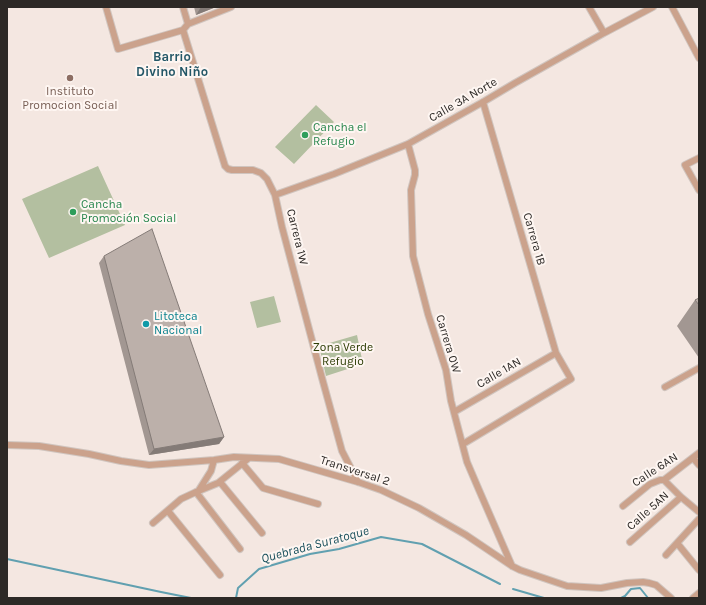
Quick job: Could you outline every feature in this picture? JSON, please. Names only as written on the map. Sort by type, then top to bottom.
[{"type":"street","points":[[106,7],[118,49],[182,30],[188,24],[231,7]]},
{"type":"street","points":[[183,7],[188,24]]},
{"type":"street","points":[[589,7],[604,33]]},
{"type":"street","name":"Calle 3A Norte","points":[[275,195],[334,174],[408,144],[604,33],[653,7]]},
{"type":"street","points":[[672,7],[699,58]]},
{"type":"street","name":"Carrera 1W","points":[[182,30],[225,166],[232,170],[252,170],[261,173],[267,179],[275,195],[282,227],[342,451],[358,482]]},
{"type":"street","name":"Carrera 1B","points":[[463,444],[571,379],[556,353],[483,102]]},
{"type":"street","name":"Carrera 0W","points":[[408,144],[415,170],[411,190],[413,256],[428,314],[446,370],[451,401],[467,462],[512,566]]},
{"type":"street","points":[[699,158],[685,166],[699,190]]},
{"type":"street","name":"Calle 1AN","points":[[454,412],[556,353]]},
{"type":"street","points":[[665,387],[699,368]]},
{"type":"street","name":"Transversal 2","points":[[7,445],[39,446],[149,465],[234,457],[279,459],[381,490],[419,508],[466,535],[520,570],[567,586],[600,588],[626,583],[649,582],[656,585],[671,598]]},
{"type":"street","name":"Calle 6AN","points":[[623,506],[650,484],[664,480],[699,453]]},
{"type":"street","points":[[153,523],[181,499],[220,482],[249,458]]},
{"type":"street","points":[[693,458],[699,465]]},
{"type":"street","points":[[198,491],[211,471],[214,460]]},
{"type":"street","points":[[242,463],[263,488],[318,504]]},
{"type":"street","points":[[664,480],[699,512]]},
{"type":"street","points":[[220,482],[262,533]]},
{"type":"street","points":[[198,491],[240,549]]},
{"type":"street","name":"Calle 5AN","points":[[630,542],[681,497]]},
{"type":"street","points":[[168,511],[220,574]]},
{"type":"street","points":[[666,555],[699,520]]},
{"type":"street","points":[[677,543],[699,570]]},
{"type":"street","points":[[693,598],[699,593]]},
{"type":"green space","name":"Cancha el Refugio","points":[[316,105],[334,122],[294,164],[275,147]]},
{"type":"green space","name":"Cancha Promoción Social","points":[[98,166],[125,225],[49,258],[22,199]]},
{"type":"green space","points":[[274,296],[281,322],[257,328],[250,302]]},
{"type":"green space","name":"Zona Verde Refugio","points":[[357,335],[363,364],[326,376],[319,346]]},
{"type":"building","name":"Litoteca Nacional","points":[[152,229],[224,437],[154,449],[104,256]]},
{"type":"building","points":[[699,298],[699,305],[695,300]]},
{"type":"waterway","name":"Quebrada Suratoque","points":[[236,598],[238,588],[259,569],[310,554],[339,549],[381,537],[422,544],[500,584]]},
{"type":"waterway","points":[[7,559],[191,598]]},
{"type":"waterway","name":"Quebrada Suratoque","points":[[621,598],[631,589],[640,588],[648,598]]},
{"type":"waterway","name":"Quebrada Suratoque","points":[[513,589],[544,598]]},
{"type":"place","name":"Instituto Promocion Social","points":[[70,78]]},
{"type":"place","name":"Cancha el Refugio","points":[[305,135]]},
{"type":"place","name":"Cancha Promoción Social","points":[[73,212]]},
{"type":"place","name":"Litoteca Nacional","points":[[146,324]]},
{"type":"district","name":"Barrio Divino Niño","points":[[172,64]]}]
